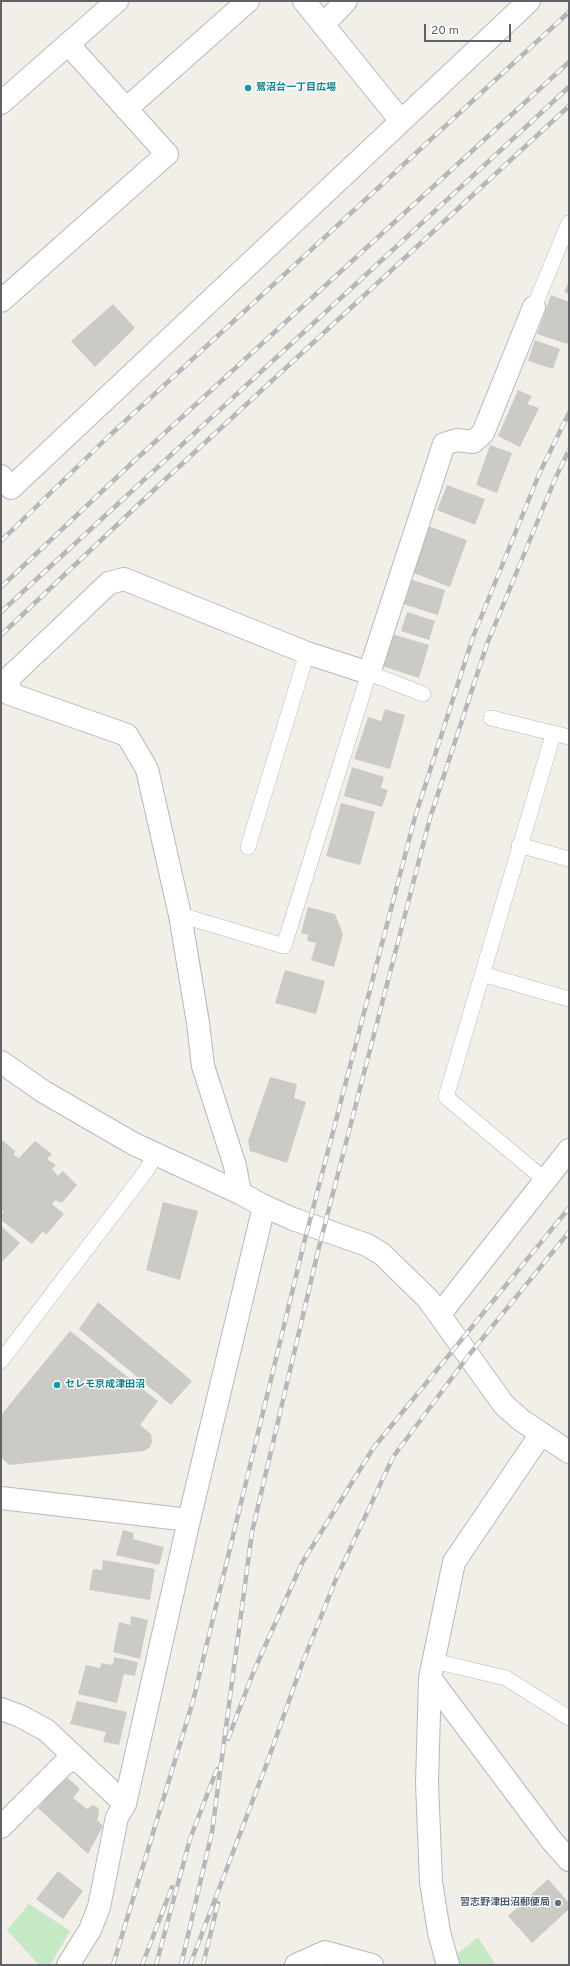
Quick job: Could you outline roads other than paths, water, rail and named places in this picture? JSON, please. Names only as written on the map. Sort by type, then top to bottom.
[{"type":"street","points":[[1,103],[117,1]]},
{"type":"street","points":[[126,109],[248,1]]},
{"type":"street","points":[[304,1],[401,121]]},
{"type":"street","points":[[323,25],[346,1]]},
{"type":"street","points":[[1,476],[11,488],[529,1]]},
{"type":"street","points":[[1,301],[167,154],[68,44]]},
{"type":"street","points":[[240,1193],[235,1166],[202,1066],[198,1023],[180,914],[147,769],[127,735],[10,694],[9,678],[109,582],[124,579],[307,653],[369,673],[444,444],[457,440],[473,442],[483,433],[534,307]]},
{"type":"street","points":[[1,1062],[44,1092],[134,1144],[300,1222],[368,1245],[388,1260],[428,1299],[504,1405],[541,1434],[569,1452]]},
{"type":"street","points":[[440,1314],[569,1150]]},
{"type":"street","points":[[68,1965],[90,1930],[99,1907],[117,1817],[125,1804],[189,1520],[264,1206]]},
{"type":"street","points":[[448,1965],[439,1932],[431,1882],[427,1783],[432,1670],[454,1562],[541,1434]]},
{"type":"street","points":[[1,1498],[189,1520]]},
{"type":"street","points":[[432,1670],[552,1841],[569,1860]]},
{"type":"street","points":[[1,1708],[40,1727],[125,1804]]},
{"type":"street","points":[[1,1827],[64,1764],[75,1758]]},
{"type":"street","points":[[296,1965],[325,1952],[372,1965]]},
{"type":"lane","points":[[534,307],[569,223]]},
{"type":"lane","points":[[248,847],[307,653]]},
{"type":"lane","points":[[180,914],[284,946],[369,673],[423,694]]},
{"type":"lane","points":[[490,718],[569,737]]},
{"type":"lane","points":[[545,1180],[446,1097],[519,845],[553,734]]},
{"type":"lane","points":[[519,845],[569,859]]},
{"type":"lane","points":[[482,974],[569,999]]},
{"type":"lane","points":[[1,1361],[146,1171],[156,1154]]},
{"type":"lane","points":[[432,1670],[506,1678],[569,1718]]},
{"type":"railway","points":[[1,541],[108,437],[569,12]]},
{"type":"railway","points":[[1,587],[133,462],[569,62]]},
{"type":"railway","points":[[1,612],[569,87]]},
{"type":"railway","points":[[1,635],[156,488],[569,106]]},
{"type":"railway","points":[[113,1965],[193,1701],[304,1243],[415,817],[473,637],[540,472],[569,413]]},
{"type":"railway","points":[[181,1965],[212,1832],[252,1532],[319,1247],[430,818],[487,644],[555,479],[569,450]]},
{"type":"railway","points":[[228,1739],[253,1673],[302,1563],[374,1447],[569,1208]]},
{"type":"railway","points":[[190,1965],[267,1763],[302,1664],[336,1579],[393,1457],[469,1355],[569,1232]]},
{"type":"railway","points":[[156,1965],[190,1839],[217,1769]]},
{"type":"railway","points":[[142,1965],[172,1887]]},
{"type":"railway","points":[[203,1965],[218,1903]]},
{"type":"place","name":"鷺沼台一丁目広場","points":[[248,88]]},
{"type":"place","name":"セレモ京成津田沼","points":[[57,1385]]},
{"type":"place","name":"習志野津田沼郵便局","points":[[558,1903]]}]
